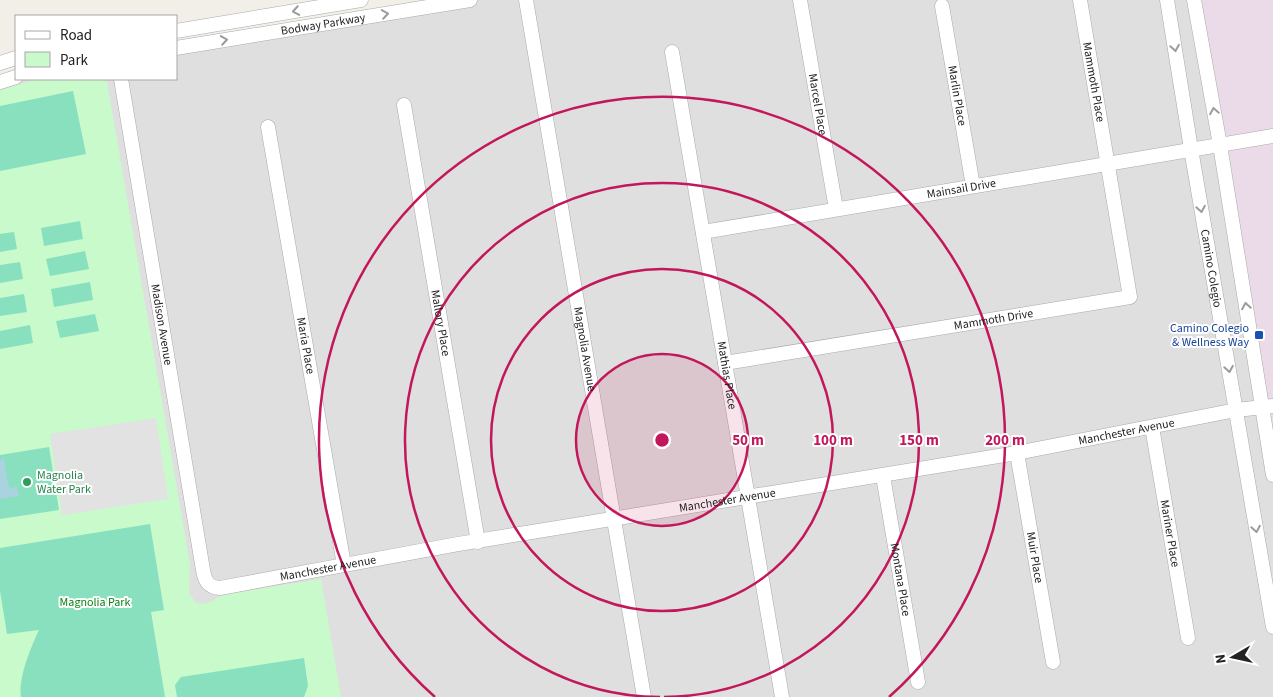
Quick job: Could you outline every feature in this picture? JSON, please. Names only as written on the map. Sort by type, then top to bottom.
[{"type":"street","name":"Bodway Parkway","points":[[178,31],[362,0]]},
{"type":"street","name":"Bodway Parkway","points":[[178,48],[470,0]]},
{"type":"street","name":"Magnolia Avenue","points":[[526,0],[644,697]]},
{"type":"street","name":"Marcel Place","points":[[800,0],[836,209]]},
{"type":"street","name":"Mammoth Place","points":[[1080,0],[1108,164]]},
{"type":"street","name":"Camino Colegio","points":[[1167,0],[1273,627]]},
{"type":"street","points":[[1194,0],[1268,406],[1273,475]]},
{"type":"street","name":"Marlin Place","points":[[942,6],[973,186]]},
{"type":"street","name":"Mathias Place","points":[[672,52],[782,697]]},
{"type":"street","points":[[0,63],[15,58]]},
{"type":"street","points":[[0,82],[15,77]]},
{"type":"street","name":"Madison Avenue","points":[[121,80],[203,570]]},
{"type":"street","name":"Mallory Place","points":[[404,105],[478,542]]},
{"type":"street","name":"Maria Place","points":[[268,127],[344,565]]},
{"type":"street","name":"Mainsail Drive","points":[[703,232],[1273,136]]},
{"type":"street","name":"Mammoth Drive","points":[[725,364],[1130,297],[1108,164]]},
{"type":"street","name":"Manchester Avenue","points":[[203,570],[205,580],[212,587],[220,588],[748,496],[883,476],[1017,453],[1236,410],[1268,406]]},
{"type":"street","name":"Mariner Place","points":[[1152,427],[1188,638]]},
{"type":"street","name":"Muir Place","points":[[1017,453],[1053,662]]},
{"type":"street","name":"Montana Place","points":[[883,476],[918,682]]},
{"type":"shaded area","points":[[472,0],[1206,0],[1273,438],[1273,697],[0,697],[0,82],[15,79],[178,80],[178,48]]},
{"type":"shaded area","points":[[1194,0],[1273,0],[1273,475]]},
{"type":"shaded area","points":[[156,418],[168,499],[62,515],[50,434]]},
{"type":"green space","name":"Magnolia Park","points":[[33,80],[104,80],[107,82],[190,564],[189,593],[195,602],[206,603],[221,595],[321,579],[341,697],[0,697],[0,90]]},
{"type":"green space","points":[[73,91],[86,154],[0,171],[0,106]]},
{"type":"green space","points":[[80,221],[83,239],[44,246],[41,228]]},
{"type":"green space","points":[[14,232],[17,249],[0,252],[0,234]]},
{"type":"green space","points":[[85,251],[89,269],[50,276],[46,259]]},
{"type":"green space","points":[[20,262],[23,279],[0,283],[0,265]]},
{"type":"green space","points":[[90,282],[93,300],[54,307],[51,289]]},
{"type":"green space","points":[[24,294],[27,312],[0,316],[0,298]]},
{"type":"green space","points":[[95,314],[99,331],[60,338],[56,321]]},
{"type":"green space","points":[[30,325],[33,343],[0,349],[0,331]]},
{"type":"green space","name":"Magnolia Water Park","points":[[49,447],[59,510],[0,519],[0,455]]},
{"type":"green space","points":[[150,524],[164,610],[151,612],[165,697],[21,697],[23,672],[39,630],[7,634],[0,591],[0,548]]},
{"type":"green space","points":[[304,658],[308,686],[304,697],[177,697],[175,685],[181,677]]},
{"type":"water","points":[[4,459],[9,488],[17,487],[19,496],[0,499],[0,460]]},
{"type":"place","name":"Camino Colegio & Wellness Way","points":[[1259,335]]},
{"type":"place","name":"Magnolia Water Park","points":[[27,482]]}]
